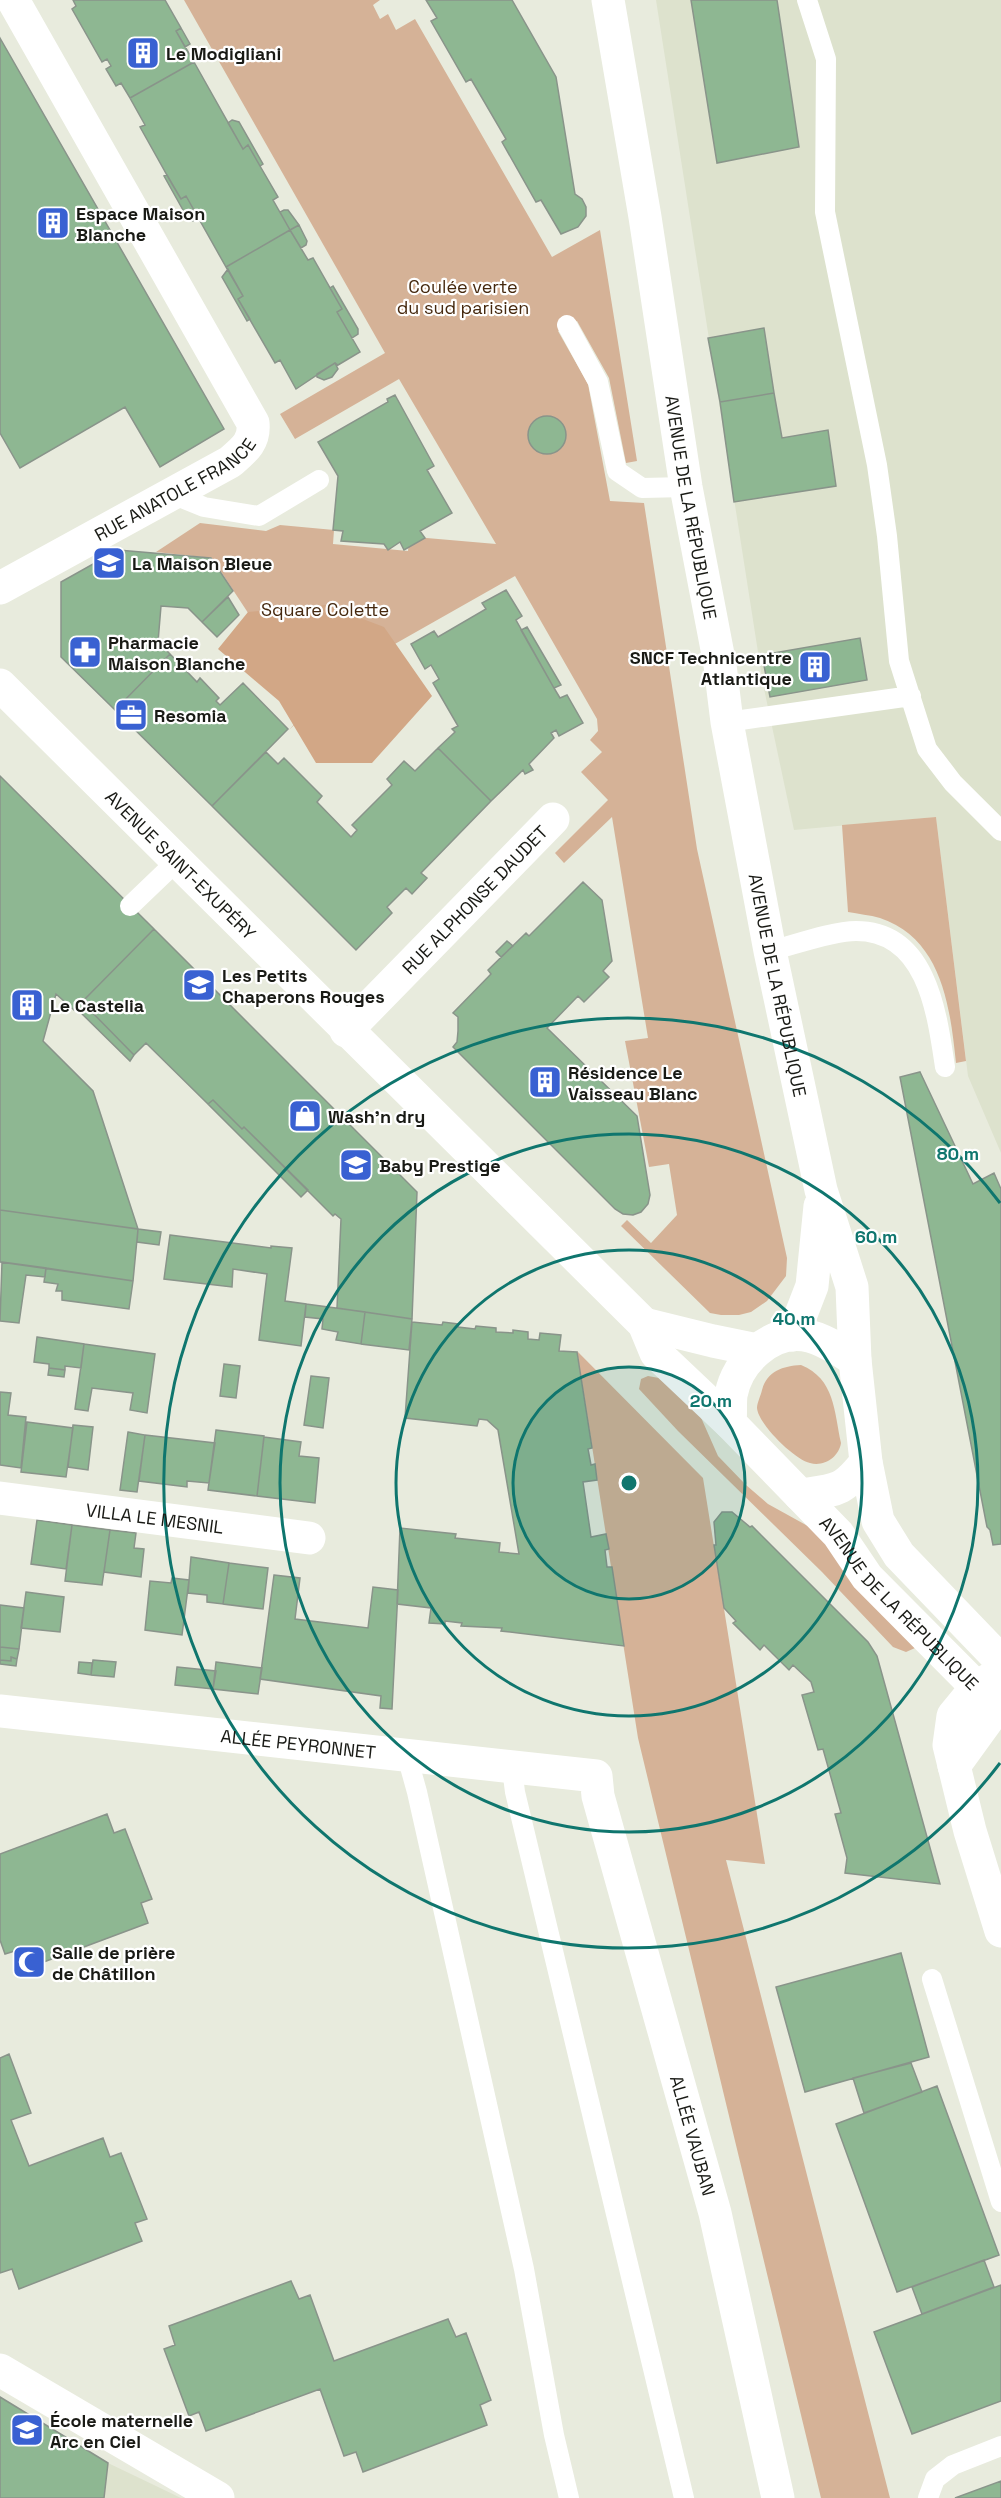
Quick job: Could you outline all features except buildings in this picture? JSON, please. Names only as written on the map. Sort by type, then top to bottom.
[{"type":"street","name":"RUE ANATOLE FRANCE","points":[[0,588],[230,462],[244,450],[254,435],[253,423],[13,0]]},
{"type":"street","name":"AVENUE DE LA RÉPUBLIQUE","points":[[608,0],[645,218],[686,487],[720,665],[727,722],[770,951],[821,1190],[852,1287],[855,1360]]},
{"type":"street","name":"AVENUE SAINT-EXUPÉRY","points":[[0,685],[346,1031],[644,1324],[656,1353],[730,1423]]},
{"type":"street","name":"RUE ALPHONSE DAUDET","points":[[346,1031],[553,819]]},
{"type":"street","name":"AVENUE DE LA RÉPUBLIQUE","points":[[793,1335],[812,1286],[821,1190]]},
{"type":"street","points":[[644,1324],[757,1350]]},
{"type":"street","points":[[793,1335],[806,1335],[855,1360],[866,1462],[849,1483],[831,1491],[800,1495],[730,1423],[731,1396],[748,1359],[757,1350],[782,1336],[793,1335]]},
{"type":"street","name":"AVENUE DE LA RÉPUBLIQUE","points":[[866,1462],[878,1521],[886,1537],[899,1556],[1001,1661]]},
{"type":"street","name":"AVENUE DE LA RÉPUBLIQUE","points":[[800,1495],[838,1534],[867,1577],[995,1694]]},
{"type":"street","name":"VILLA LE MESNIL","points":[[0,1498],[309,1538]]},
{"type":"street","points":[[995,1694],[953,1716],[949,1745],[970,1831],[1001,1931]]},
{"type":"street","name":"ALLÉE PEYRONNET","points":[[0,1711],[596,1776]]},
{"type":"street","name":"ALLÉE VAUBAN","points":[[596,1776],[598,1796],[715,2213],[778,2498]]},
{"type":"street","points":[[0,2370],[218,2498]]},
{"type":"lane","points":[[807,0],[826,58],[825,212],[877,465],[887,536],[899,661],[927,749],[953,783],[999,832]]},
{"type":"lane","points":[[567,325],[598,382],[617,471],[642,488],[686,487]]},
{"type":"lane","points":[[172,494],[204,507],[259,516],[319,480]]},
{"type":"lane","points":[[727,722],[911,696]]},
{"type":"lane","points":[[130,906],[177,861]]},
{"type":"lane","points":[[770,951],[855,931],[874,933],[891,939],[915,959],[926,981],[945,1067]]},
{"type":"lane","points":[[408,1756],[524,2269],[554,2435],[569,2498]]},
{"type":"lane","points":[[512,1768],[515,1792],[684,2498]]},
{"type":"lane","points":[[932,1979],[1001,2202]]},
{"type":"lane","points":[[928,2498],[935,2478],[953,2465],[1001,2446]]},
{"type":"shaded area","points":[[656,0],[1001,0],[1001,1153],[968,1076],[936,817],[794,830],[763,684]]},
{"type":"shaded area","name":"École maternelle Arc en Ciel","points":[[0,2397],[108,2463],[181,2498],[0,2498]]},
{"type":"green space","name":"Coulée verte du sud parisien","points":[[184,0],[380,0],[373,5],[380,19],[388,14],[396,30],[415,19],[552,257],[600,230],[637,461],[626,463],[609,378],[577,321],[558,331],[588,384],[610,501],[644,503],[697,849],[787,1258],[786,1276],[767,1301],[751,1312],[739,1315],[710,1313],[621,1226],[627,1220],[651,1243],[677,1215],[669,1164],[649,1167],[625,1041],[648,1038],[612,817],[564,863],[555,853],[608,800],[581,772],[602,752],[590,740],[598,731],[597,719],[515,576],[356,666],[289,730],[310,707],[212,558],[156,552],[200,523],[266,531],[280,525],[334,530],[333,544],[408,551],[409,541],[415,537],[496,544],[399,379],[295,439],[280,414],[385,353]]},
{"type":"green space","name":"Square Colette","points":[[326,605],[384,627],[432,696],[372,763],[316,763],[279,701],[218,649],[248,612]]},
{"type":"green space","points":[[936,817],[966,1061],[956,1063],[946,998],[930,958],[901,928],[880,918],[848,912],[842,825]]},
{"type":"green space","points":[[577,1351],[703,1478],[765,1864],[726,1860],[890,2498],[821,2498],[638,1738]]},
{"type":"green space","points":[[801,1365],[812,1371],[827,1387],[837,1419],[840,1448],[834,1457],[820,1464],[803,1460],[787,1448],[770,1432],[757,1408],[764,1384],[772,1374],[782,1368]]},
{"type":"green space","points":[[648,1376],[659,1378],[699,1413],[718,1456],[746,1485],[768,1504],[815,1530],[915,1648],[906,1652],[893,1647],[822,1572],[678,1431],[639,1389],[641,1379]]},
{"type":"place","name":"Le Modigliani","points":[[143,53]]},
{"type":"place","name":"Espace Maison Blanche","points":[[53,223]]},
{"type":"place","name":"La Maison Bleue","points":[[109,563]]},
{"type":"place","name":"Pharmacie Maison Blanche","points":[[85,652]]},
{"type":"place","name":"SNCF Technicentre Atlantique","points":[[815,667]]},
{"type":"place","name":"Resomia","points":[[131,715]]},
{"type":"place","name":"Les Petits Chaperons Rouges","points":[[199,985]]},
{"type":"place","name":"Le Castelia","points":[[27,1005]]},
{"type":"place","name":"Résidence Le Vaisseau Blanc","points":[[545,1082]]},
{"type":"place","name":"Wash'n dry","points":[[305,1116]]},
{"type":"place","name":"Baby Prestige","points":[[356,1165]]},
{"type":"place","name":"Salle de prière de Châtillon","points":[[29,1962]]},
{"type":"place","name":"École maternelle Arc en Ciel","points":[[27,2430]]}]
